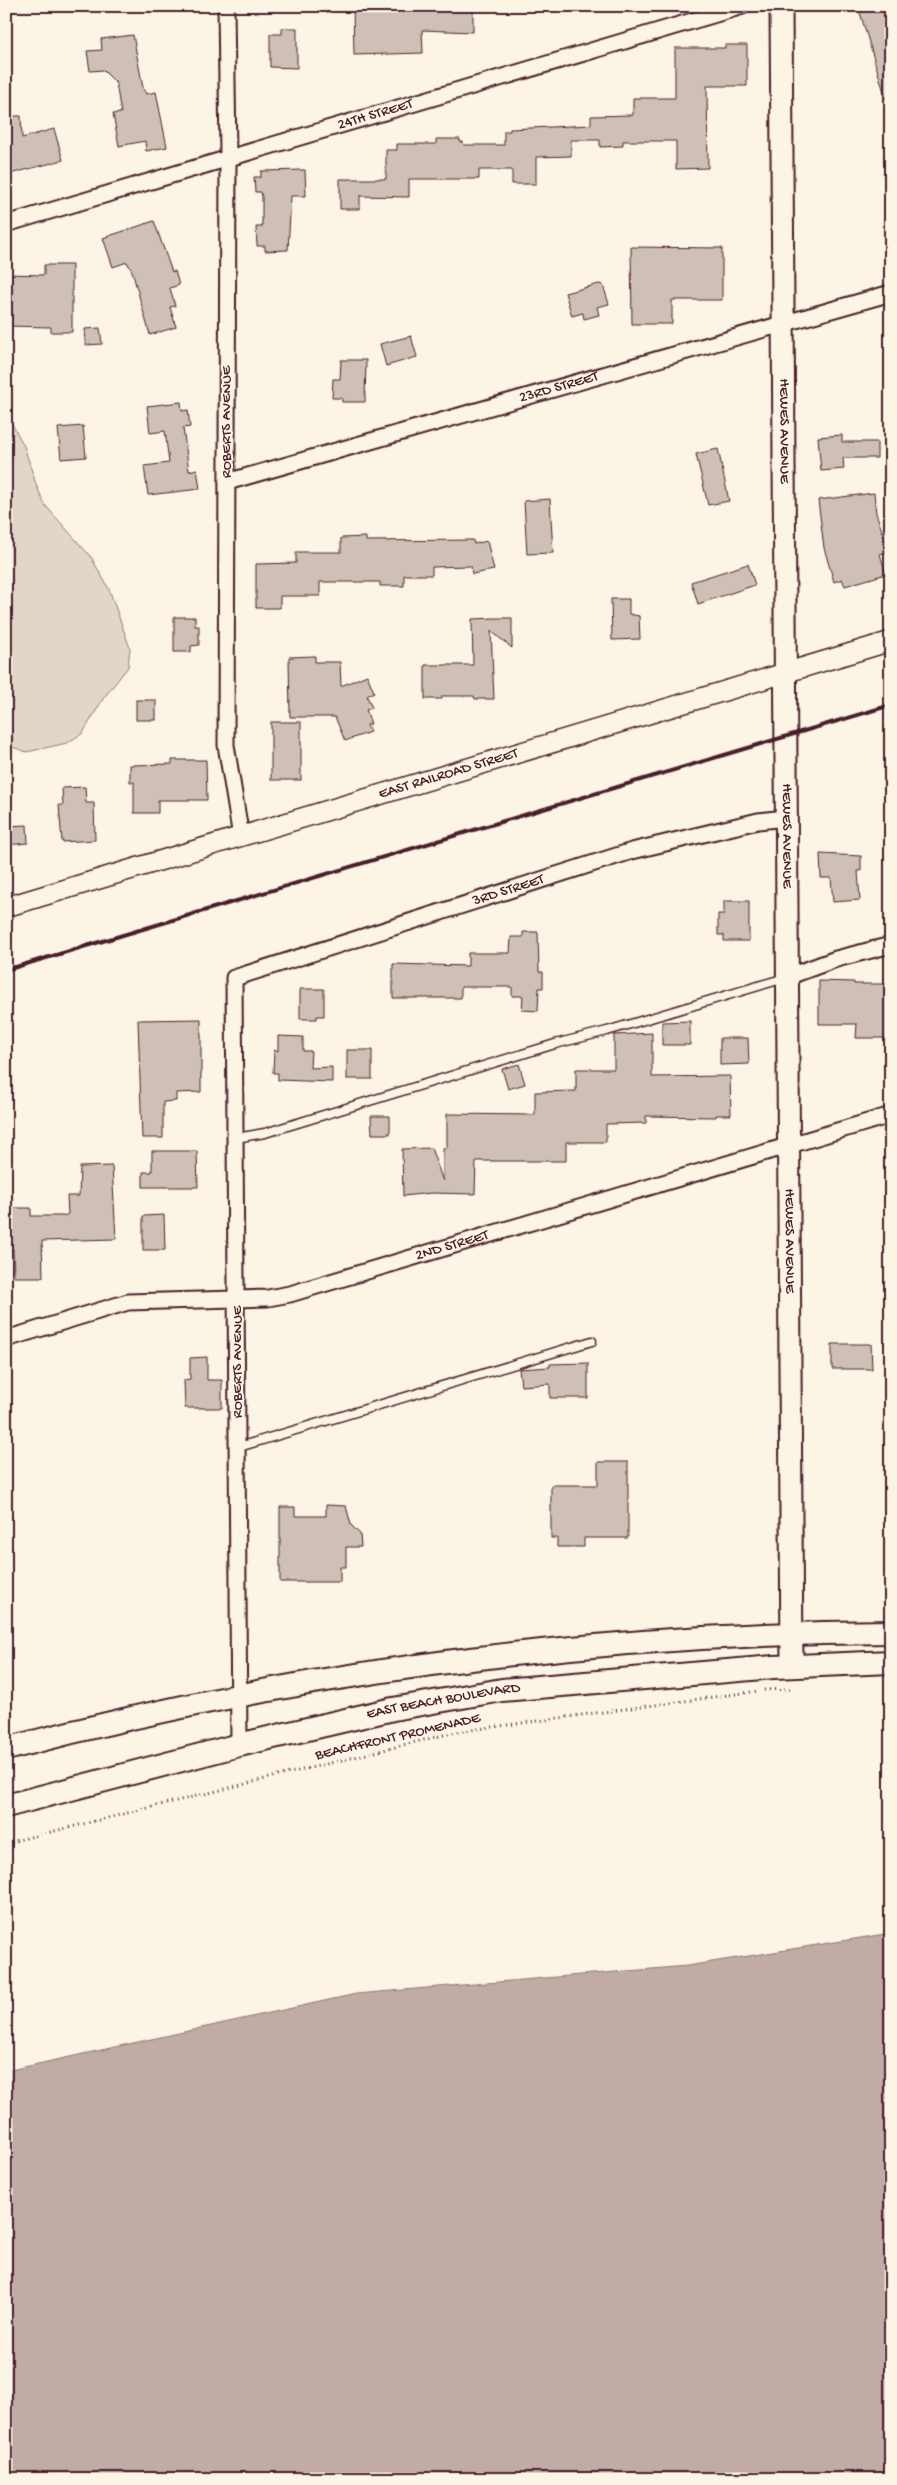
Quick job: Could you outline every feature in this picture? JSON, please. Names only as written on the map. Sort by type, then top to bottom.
[{"type":"main road","name":"HEWES AVENUE","points":[[781,6],[792,1666]]},
{"type":"main road","points":[[6,1749],[61,1734],[238,1695],[419,1665],[579,1648],[791,1633],[891,1632]]},
{"type":"main road","name":"EAST BEACH BOULEVARD","points":[[6,1806],[240,1745],[393,1709],[502,1690],[594,1680],[792,1666],[891,1662]]},
{"type":"street","name":"ROBERTS AVENUE","points":[[226,6],[228,157],[226,744],[241,837]]},
{"type":"street","name":"24TH STREET","points":[[6,224],[743,6]]},
{"type":"street","name":"23RD STREET","points":[[226,482],[891,293]]},
{"type":"street","name":"EAST RAILROAD STREET","points":[[6,907],[891,641]]},
{"type":"street","name":"3RD STREET","points":[[234,978],[632,851],[758,821],[786,818]]},
{"type":"street","points":[[787,977],[836,960],[891,945]]},
{"type":"street","name":"ROBERTS AVENUE","points":[[234,978],[239,1448],[238,1695],[240,1745]]},
{"type":"street","name":"2ND STREET","points":[[6,1339],[128,1302],[175,1299],[268,1298],[312,1289],[891,1115]]},
{"type":"lane","points":[[236,1138],[265,1133],[555,1044],[607,1031],[787,977]]},
{"type":"lane","points":[[239,1448],[592,1341]]},
{"type":"path","name":"BEACHFRONT PROMENADE","points":[[6,1843],[456,1732],[759,1690],[797,1688]]},
{"type":"shaded area","points":[[6,413],[24,446],[37,487],[45,505],[91,557],[109,589],[130,648],[128,667],[103,699],[83,733],[67,743],[27,752],[6,745]]},
{"type":"shaded area","points":[[891,1933],[891,2479],[6,2479],[6,2071],[356,1994],[687,1966]]},
{"type":"building","points":[[353,6],[473,6],[473,32],[422,30],[423,53],[354,55]]},
{"type":"building","points":[[858,6],[891,6],[891,101],[887,102]]},
{"type":"building","points":[[282,28],[297,28],[297,68],[270,67],[270,34],[282,34]]},
{"type":"building","points":[[133,35],[143,88],[146,94],[156,92],[167,147],[146,151],[145,141],[119,146],[113,114],[121,113],[116,83],[103,70],[90,71],[87,51],[102,50],[101,39]]},
{"type":"building","points":[[725,45],[747,45],[747,86],[707,86],[708,168],[676,169],[676,141],[623,141],[623,146],[600,147],[600,140],[571,140],[571,156],[536,157],[536,184],[512,184],[512,170],[479,170],[479,179],[409,179],[409,197],[360,196],[360,209],[340,209],[340,179],[386,179],[386,150],[397,150],[397,144],[436,144],[436,139],[460,139],[460,142],[463,142],[464,145],[504,145],[504,131],[510,131],[510,129],[591,125],[591,116],[633,115],[633,98],[675,98],[675,48],[725,48]]},
{"type":"building","points":[[6,116],[21,116],[22,138],[54,129],[63,160],[6,175]]},
{"type":"building","points":[[305,170],[306,196],[291,196],[288,250],[265,251],[265,246],[257,246],[256,227],[262,227],[262,197],[261,192],[255,192],[254,177],[261,177],[261,171]]},
{"type":"building","points":[[154,221],[172,272],[175,271],[179,285],[170,288],[175,306],[170,307],[176,327],[150,335],[132,271],[127,262],[113,267],[103,238]]},
{"type":"building","points":[[631,247],[722,248],[722,300],[672,300],[672,324],[632,324]]},
{"type":"building","points":[[44,265],[72,265],[72,332],[51,332],[51,327],[6,326],[6,274],[44,275]]},
{"type":"building","points":[[599,284],[603,285],[609,304],[597,307],[599,315],[584,319],[583,313],[572,316],[565,293]]},
{"type":"building","points":[[100,328],[102,344],[86,345],[85,329]]},
{"type":"building","points":[[411,336],[417,357],[386,366],[380,344]]},
{"type":"building","points":[[341,360],[366,360],[365,402],[342,402],[342,398],[332,398],[333,379],[340,379]]},
{"type":"building","points":[[181,402],[182,411],[188,410],[190,427],[183,428],[189,471],[197,469],[200,489],[148,495],[144,466],[169,463],[165,431],[150,433],[147,406]]},
{"type":"building","points":[[83,426],[86,457],[61,459],[58,428]]},
{"type":"building","points":[[842,435],[842,442],[877,442],[877,458],[843,458],[844,469],[821,471],[818,437]]},
{"type":"building","points":[[718,449],[729,501],[708,505],[696,454]]},
{"type":"building","points":[[874,493],[876,513],[889,551],[880,554],[886,574],[845,586],[842,579],[834,582],[824,548],[818,500]]},
{"type":"building","points":[[550,499],[553,553],[527,554],[524,501]]},
{"type":"building","points":[[366,537],[366,541],[473,540],[474,544],[487,541],[494,570],[472,574],[471,566],[432,567],[432,575],[404,575],[404,586],[380,586],[380,582],[320,582],[320,596],[280,596],[280,608],[256,608],[256,564],[296,563],[296,552],[341,552],[341,538]]},
{"type":"building","points":[[748,564],[755,585],[698,604],[691,582]]},
{"type":"building","points":[[611,599],[629,599],[629,614],[639,616],[640,639],[612,640]]},
{"type":"building","points":[[174,617],[195,617],[195,626],[199,626],[199,645],[191,646],[191,652],[174,652]]},
{"type":"building","points":[[512,618],[512,648],[491,631],[494,699],[475,699],[474,696],[442,696],[442,699],[425,699],[425,665],[473,665],[472,619]]},
{"type":"building","points":[[315,656],[315,662],[340,662],[341,686],[367,675],[374,692],[367,696],[372,708],[366,710],[371,724],[367,725],[370,732],[345,741],[335,717],[290,717],[289,657]]},
{"type":"building","points":[[136,700],[156,700],[156,720],[136,720]]},
{"type":"building","points":[[271,722],[301,722],[301,780],[271,780]]},
{"type":"building","points":[[172,760],[206,760],[207,800],[158,800],[158,813],[134,813],[134,782],[130,782],[130,765],[172,764]]},
{"type":"building","points":[[85,787],[86,803],[94,803],[95,840],[62,842],[59,805],[63,805],[62,788]]},
{"type":"building","points":[[27,825],[28,843],[6,845],[6,826]]},
{"type":"building","points":[[820,854],[861,856],[861,871],[858,871],[860,900],[833,902],[831,878],[821,878]]},
{"type":"building","points":[[724,901],[749,901],[749,941],[724,941],[724,935],[718,935],[718,914],[724,914]]},
{"type":"building","points":[[523,932],[538,932],[539,972],[543,972],[543,988],[539,988],[538,1011],[522,1010],[523,996],[512,996],[512,987],[461,987],[461,998],[393,998],[393,964],[468,966],[468,953],[510,953],[511,937],[523,937]]},
{"type":"building","points":[[819,981],[854,982],[854,984],[891,984],[891,1038],[856,1038],[857,1024],[819,1024]]},
{"type":"building","points":[[300,989],[324,989],[324,1016],[317,1016],[317,1019],[300,1019]]},
{"type":"building","points":[[201,1019],[201,1092],[176,1093],[176,1101],[163,1102],[163,1138],[142,1138],[138,1020]]},
{"type":"building","points":[[690,1021],[690,1045],[662,1045],[662,1022]]},
{"type":"building","points":[[652,1033],[652,1077],[730,1076],[731,1115],[716,1115],[716,1117],[646,1116],[646,1123],[606,1124],[606,1142],[566,1142],[566,1161],[476,1161],[475,1194],[431,1193],[403,1196],[402,1149],[431,1148],[443,1181],[443,1148],[447,1148],[447,1114],[535,1115],[535,1092],[576,1091],[576,1069],[614,1069],[614,1035]]},
{"type":"building","points":[[278,1036],[303,1037],[303,1051],[311,1051],[310,1068],[332,1067],[332,1082],[278,1080],[278,1073],[273,1073],[274,1050],[278,1051]]},
{"type":"building","points":[[720,1038],[748,1038],[749,1064],[720,1065]]},
{"type":"building","points":[[347,1050],[372,1050],[372,1079],[347,1079]]},
{"type":"building","points":[[519,1064],[525,1084],[508,1089],[502,1069]]},
{"type":"building","points":[[371,1116],[390,1116],[390,1134],[372,1134]]},
{"type":"building","points":[[152,1151],[197,1151],[198,1187],[143,1187],[143,1172],[152,1172]]},
{"type":"building","points":[[112,1166],[116,1239],[42,1241],[43,1277],[14,1277],[13,1249],[6,1249],[6,1208],[31,1208],[31,1216],[64,1216],[68,1214],[67,1196],[79,1196],[80,1167]]},
{"type":"building","points":[[164,1215],[165,1250],[143,1250],[143,1216]]},
{"type":"building","points":[[832,1344],[871,1344],[872,1369],[832,1369]]},
{"type":"building","points":[[207,1357],[207,1380],[222,1380],[222,1408],[185,1408],[184,1380],[190,1379],[190,1358]]},
{"type":"building","points":[[588,1363],[588,1398],[550,1398],[550,1384],[521,1386],[519,1369],[550,1367],[550,1364]]},
{"type":"building","points":[[598,1462],[628,1462],[628,1538],[584,1538],[584,1547],[557,1547],[557,1538],[551,1538],[551,1485],[598,1485]]},
{"type":"building","points":[[326,1505],[346,1506],[351,1525],[360,1534],[361,1547],[346,1547],[346,1567],[340,1567],[340,1582],[280,1582],[280,1507],[295,1507],[295,1516],[326,1516]]},
{"type":"railway","points":[[6,970],[891,705]]}]
